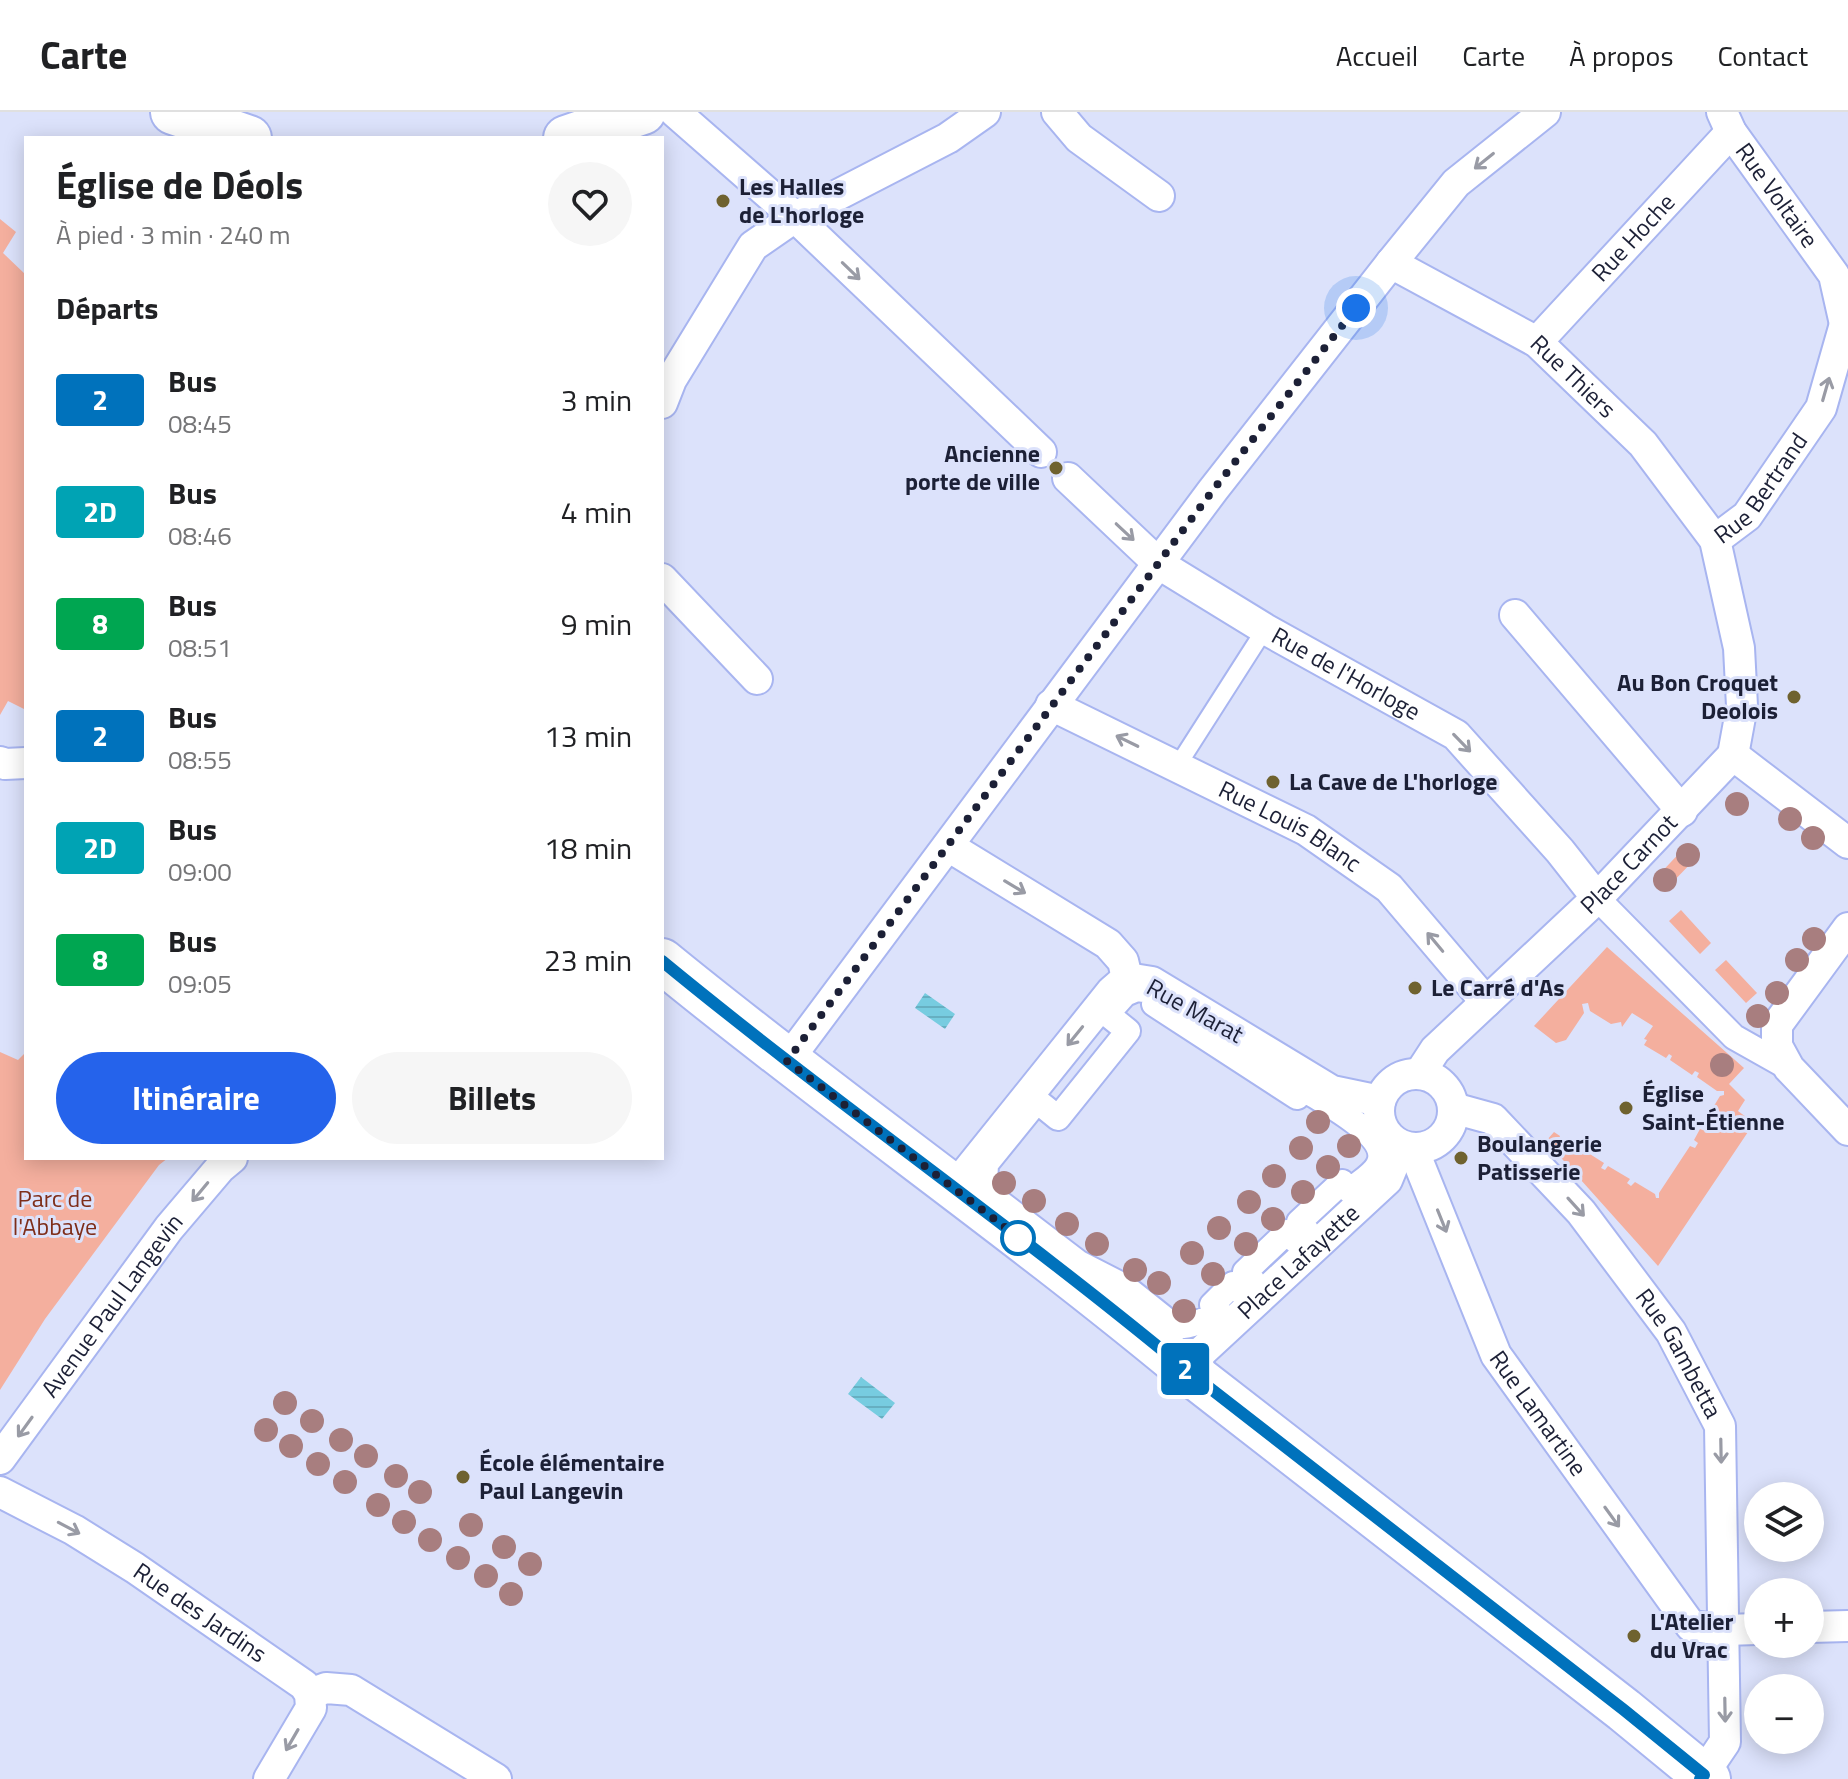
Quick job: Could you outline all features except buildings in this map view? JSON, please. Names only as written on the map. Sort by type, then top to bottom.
[{"type":"main road","points":[[575,136],[643,112]]},
{"type":"main road","points":[[175,121],[240,136]]},
{"type":"main road","points":[[664,963],[953,1189],[1116,1311],[1184,1368],[1624,1710],[1704,1778]]},
{"type":"street","points":[[675,112],[795,217],[1041,452]]},
{"type":"street","points":[[664,398],[671,380],[753,246],[795,217],[948,138],[985,112]]},
{"type":"street","points":[[1057,112],[1079,138],[1159,196]]},
{"type":"street","points":[[787,1061],[1213,490],[1391,263],[1456,183],[1545,112]]},
{"type":"street","name":"Rue Voltaire","points":[[1726,122],[1834,275],[1847,323]]},
{"type":"street","name":"Rue Hoche","points":[[1537,342],[1726,122]]},
{"type":"street","name":"Rue Thiers","points":[[1391,263],[1537,342],[1643,444],[1715,540]]},
{"type":"street","name":"Rue Bertrand","points":[[1733,755],[1742,706],[1739,648],[1715,540],[1747,516],[1821,408],[1847,323]]},
{"type":"street","name":"Rue de l'Horloge","points":[[1068,478],[1159,564],[1265,629],[1456,735],[1560,851],[1597,898]]},
{"type":"street","points":[[664,581],[757,679]]},
{"type":"street","points":[[1515,615],[1682,811]]},
{"type":"street","name":"Rue Louis Blanc","points":[[1051,705],[1306,830],[1389,888],[1486,1002]]},
{"type":"street","points":[[1733,755],[1848,843]]},
{"type":"street","name":"Place Carnot","points":[[1420,1073],[1435,1050],[1597,898],[1733,755]]},
{"type":"street","points":[[0,762],[24,763]]},
{"type":"street","name":"Rue Marat","points":[[948,846],[1108,944],[1140,985],[1152,982],[1332,1091],[1380,1101]]},
{"type":"street","points":[[1597,898],[1734,1037],[1789,1068]]},
{"type":"street","points":[[1848,928],[1777,1025],[1777,1046],[1789,1068],[1848,1130]]},
{"type":"street","points":[[953,1189],[1112,991],[1140,985]]},
{"type":"street","name":"Place Lafayette","points":[[1140,985],[1159,996],[1154,1004],[1297,1097],[1302,1088],[1370,1133],[1378,1144],[1380,1158],[1376,1168],[1350,1191],[1342,1182],[1299,1222],[1307,1231],[1296,1241],[1287,1232],[1245,1272],[1253,1281],[1241,1292],[1233,1284],[1212,1305],[1219,1312],[1203,1321],[1181,1327],[1174,1326],[1124,1286],[1079,1263],[990,1195],[985,1184],[986,1164],[1037,1101],[1058,1118],[1128,1031],[1107,1014],[1131,991],[1145,990],[1140,985]]},
{"type":"street","points":[[1420,1073],[1433,1077],[1443,1085],[1453,1108],[1447,1133],[1426,1147],[1407,1147],[1385,1133],[1378,1112],[1384,1091],[1399,1077],[1420,1073]]},
{"type":"street","name":"Rue Gambetta","points":[[1453,1108],[1493,1119],[1581,1212],[1671,1332],[1720,1426],[1725,1742],[1704,1778]]},
{"type":"street","name":"Place Lafayette","points":[[1184,1368],[1387,1180],[1407,1147]]},
{"type":"street","name":"Rue Lamartine","points":[[1407,1147],[1496,1355],[1691,1626],[1744,1629]]},
{"type":"street","name":"Avenue Paul Langevin","points":[[0,1459],[169,1228],[230,1160]]},
{"type":"street","name":"Rue des Jardins","points":[[0,1492],[74,1530],[135,1568],[304,1685],[310,1694]]},
{"type":"street","points":[[1824,1627],[1848,1626]]},
{"type":"street","points":[[269,1779],[311,1708],[310,1694],[326,1688],[351,1690],[496,1779]]},
{"type":"lane","points":[[1178,765],[1265,629]]},
{"type":"green space","points":[[0,219],[16,232],[3,253],[24,273],[24,709],[8,701],[0,715]]},
{"type":"green space","points":[[1688,844],[1699,855],[1664,891],[1653,881]]},
{"type":"green space","points":[[1681,910],[1711,943],[1700,954],[1669,921]]},
{"type":"green space","points":[[1607,947],[1744,1068],[1729,1084],[1745,1100],[1738,1111],[1754,1123],[1658,1266],[1546,1141],[1554,1132],[1560,1136],[1558,1141],[1562,1144],[1565,1139],[1581,1149],[1578,1153],[1582,1155],[1585,1151],[1604,1163],[1601,1168],[1605,1170],[1608,1166],[1630,1179],[1627,1183],[1631,1186],[1635,1182],[1659,1198],[1659,1193],[1690,1146],[1695,1148],[1698,1143],[1694,1140],[1700,1129],[1705,1131],[1711,1123],[1706,1119],[1724,1091],[1717,1091],[1697,1077],[1699,1073],[1695,1071],[1692,1075],[1670,1060],[1672,1056],[1669,1054],[1666,1058],[1644,1045],[1647,1040],[1644,1039],[1653,1026],[1632,1013],[1622,1027],[1621,1022],[1611,1024],[1590,1011],[1588,1003],[1582,1004],[1584,1013],[1566,1040],[1556,1043],[1534,1026]]},
{"type":"green space","points":[[1726,960],[1757,993],[1746,1003],[1715,970]]},
{"type":"green space","name":"Parc de l'Abbaye","points":[[0,1052],[18,1060],[24,1054],[24,1160],[165,1160],[45,1319],[0,1390]]},
{"type":"water","points":[[925,993],[955,1014],[945,1029],[915,1008]]},
{"type":"water","points":[[861,1377],[895,1403],[882,1419],[848,1394]]},
{"type":"bus line","name":"2","points":[[664,963],[953,1189],[1116,1311],[1184,1368],[1624,1710],[1704,1775],[1700,1779]]},
{"type":"place","name":"Les Halles de L'horloge","points":[[723,201]]},
{"type":"place","name":"Ancienne porte de ville","points":[[1056,468]]},
{"type":"place","name":"Au Bon Croquet Deolois","points":[[1794,697]]},
{"type":"place","name":"La Cave de L'horloge","points":[[1273,782]]},
{"type":"place","name":"Le Carré d'As","points":[[1415,988]]},
{"type":"place","name":"Église Saint-Étienne","points":[[1626,1108]]},
{"type":"place","name":"Boulangerie Patisserie","points":[[1461,1158]]},
{"type":"place","name":"École élémentaire Paul Langevin","points":[[463,1477]]},
{"type":"place","name":"L'Atelier du Vrac","points":[[1634,1636]]},
{"type":"route","points":[[1018,1238],[1023,1241],[787,1061],[1213,490],[1356,308]]}]
